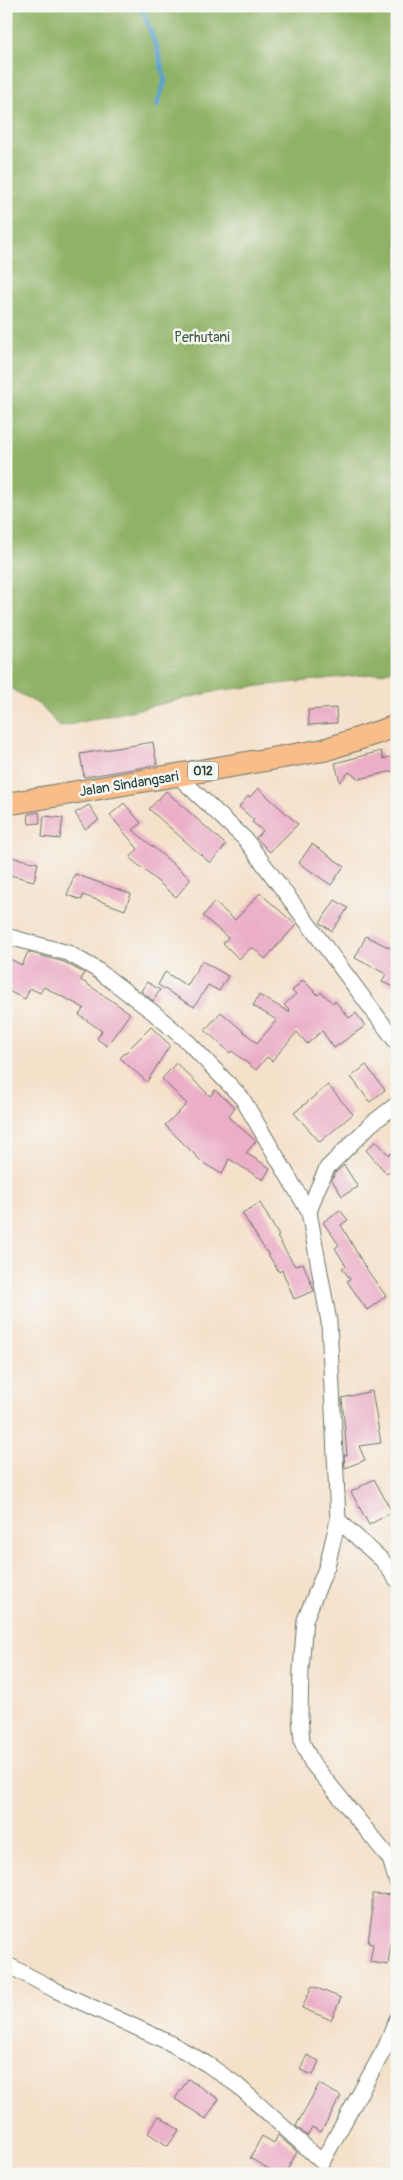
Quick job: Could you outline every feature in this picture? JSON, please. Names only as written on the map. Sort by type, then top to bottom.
[{"type":"main road","name":"Jalan Sindangsari","points":[[6,804],[324,750],[397,726]]},
{"type":"street","points":[[178,776],[245,839],[397,1043]]},
{"type":"street","points":[[6,936],[68,954],[96,969],[154,1012],[189,1043],[242,1098],[309,1212],[329,1322],[338,1520],[327,1566],[305,1620],[301,1669],[300,1715],[302,1742],[312,1763],[390,1859],[397,1882]]},
{"type":"street","points":[[309,1212],[327,1168],[371,1124],[397,1104]]},
{"type":"street","points":[[338,1520],[383,1562],[397,1580]]},
{"type":"street","points":[[6,1964],[55,1990],[170,2043],[207,2064],[244,2091],[319,2168],[386,2046],[397,2019]]},
{"type":"green space","name":"Perhutani","points":[[6,6],[397,6],[397,669],[381,673],[222,690],[60,727],[40,705],[6,686]]},
{"type":"building","points":[[336,708],[337,723],[309,725],[308,710]]},
{"type":"building","points":[[153,742],[157,765],[84,777],[80,754]]},
{"type":"building","points":[[381,751],[383,759],[397,755],[397,770],[359,779],[349,772],[340,782],[335,763]]},
{"type":"building","points":[[258,788],[298,824],[270,852],[256,838],[263,831],[239,807]]},
{"type":"building","points":[[166,791],[226,845],[210,863],[149,809]]},
{"type":"building","points":[[124,803],[141,823],[133,830],[191,879],[176,897],[130,858],[138,849],[110,815]]},
{"type":"building","points":[[89,805],[99,820],[85,829],[75,813]]},
{"type":"building","points":[[39,812],[40,823],[29,824],[28,814]]},
{"type":"building","points":[[44,816],[63,818],[60,839],[42,837]]},
{"type":"building","points":[[312,844],[344,866],[331,885],[299,863]]},
{"type":"building","points":[[6,856],[38,863],[34,881],[6,874]]},
{"type":"building","points":[[75,874],[131,894],[125,910],[83,895],[82,900],[67,895]]},
{"type":"building","points":[[260,893],[296,925],[265,959],[252,947],[239,959],[223,943],[228,938],[203,916],[214,902],[235,920]]},
{"type":"building","points":[[335,900],[348,908],[332,931],[320,923]]},
{"type":"building","points":[[366,936],[396,951],[397,949],[397,988],[382,982],[386,974],[355,958]]},
{"type":"building","points":[[28,952],[64,962],[84,973],[81,980],[130,1013],[107,1046],[97,1039],[102,1031],[79,1015],[84,1008],[44,987],[40,993],[30,988],[25,999],[6,990],[6,957],[22,965]]},
{"type":"building","points":[[202,961],[228,976],[219,991],[208,985],[194,1007],[158,985],[165,972],[187,986]]},
{"type":"building","points":[[303,980],[318,995],[321,992],[333,1003],[335,1001],[349,1018],[356,1013],[365,1026],[334,1048],[322,1031],[307,1044],[297,1032],[272,1061],[267,1057],[256,1070],[232,1051],[230,1053],[205,1030],[221,1012],[257,1043],[277,1020],[253,1006],[259,995],[289,1012],[284,1005],[296,994],[292,991]]},
{"type":"building","points":[[147,982],[160,990],[153,1001],[141,991]]},
{"type":"building","points":[[151,1027],[170,1045],[147,1082],[120,1058]]},
{"type":"building","points":[[176,1063],[210,1096],[215,1090],[235,1107],[228,1117],[256,1141],[246,1153],[270,1168],[263,1180],[229,1159],[222,1174],[203,1163],[165,1125],[187,1104],[162,1079]]},
{"type":"building","points":[[366,1065],[385,1090],[370,1102],[351,1077]]},
{"type":"building","points":[[328,1085],[353,1114],[320,1142],[294,1113]]},
{"type":"building","points":[[376,1141],[389,1155],[397,1149],[397,1166],[387,1174],[366,1150]]},
{"type":"building","points":[[344,1165],[358,1187],[342,1196],[332,1180],[335,1173]]},
{"type":"building","points":[[260,1203],[279,1236],[277,1237],[295,1266],[303,1263],[314,1291],[294,1299],[282,1270],[279,1272],[242,1213]]},
{"type":"building","points":[[340,1210],[348,1220],[341,1225],[365,1267],[386,1296],[367,1310],[347,1281],[350,1279],[342,1268],[346,1266],[335,1248],[339,1245],[323,1222]]},
{"type":"building","points":[[372,1391],[381,1443],[359,1446],[365,1460],[345,1468],[344,1455],[347,1455],[342,1398]]},
{"type":"building","points":[[374,1479],[392,1512],[369,1525],[351,1492]]},
{"type":"building","points":[[372,1894],[397,1895],[396,1916],[388,1965],[370,1962],[373,1944],[368,1943],[372,1914]]},
{"type":"building","points":[[312,1986],[341,1998],[331,2020],[302,2008]]},
{"type":"building","points":[[307,2055],[319,2061],[313,2075],[300,2070]]},
{"type":"building","points":[[188,2079],[219,2099],[206,2119],[175,2099]]},
{"type":"building","points":[[319,2084],[341,2096],[321,2132],[312,2127],[307,2136],[296,2126]]},
{"type":"building","points":[[159,2116],[179,2130],[168,2146],[148,2133]]},
{"type":"building","points":[[278,2135],[297,2152],[285,2174],[277,2174],[250,2158],[262,2136],[274,2143]]},
{"type":"waterway","points":[[141,6],[158,51],[165,80],[157,106]]}]
